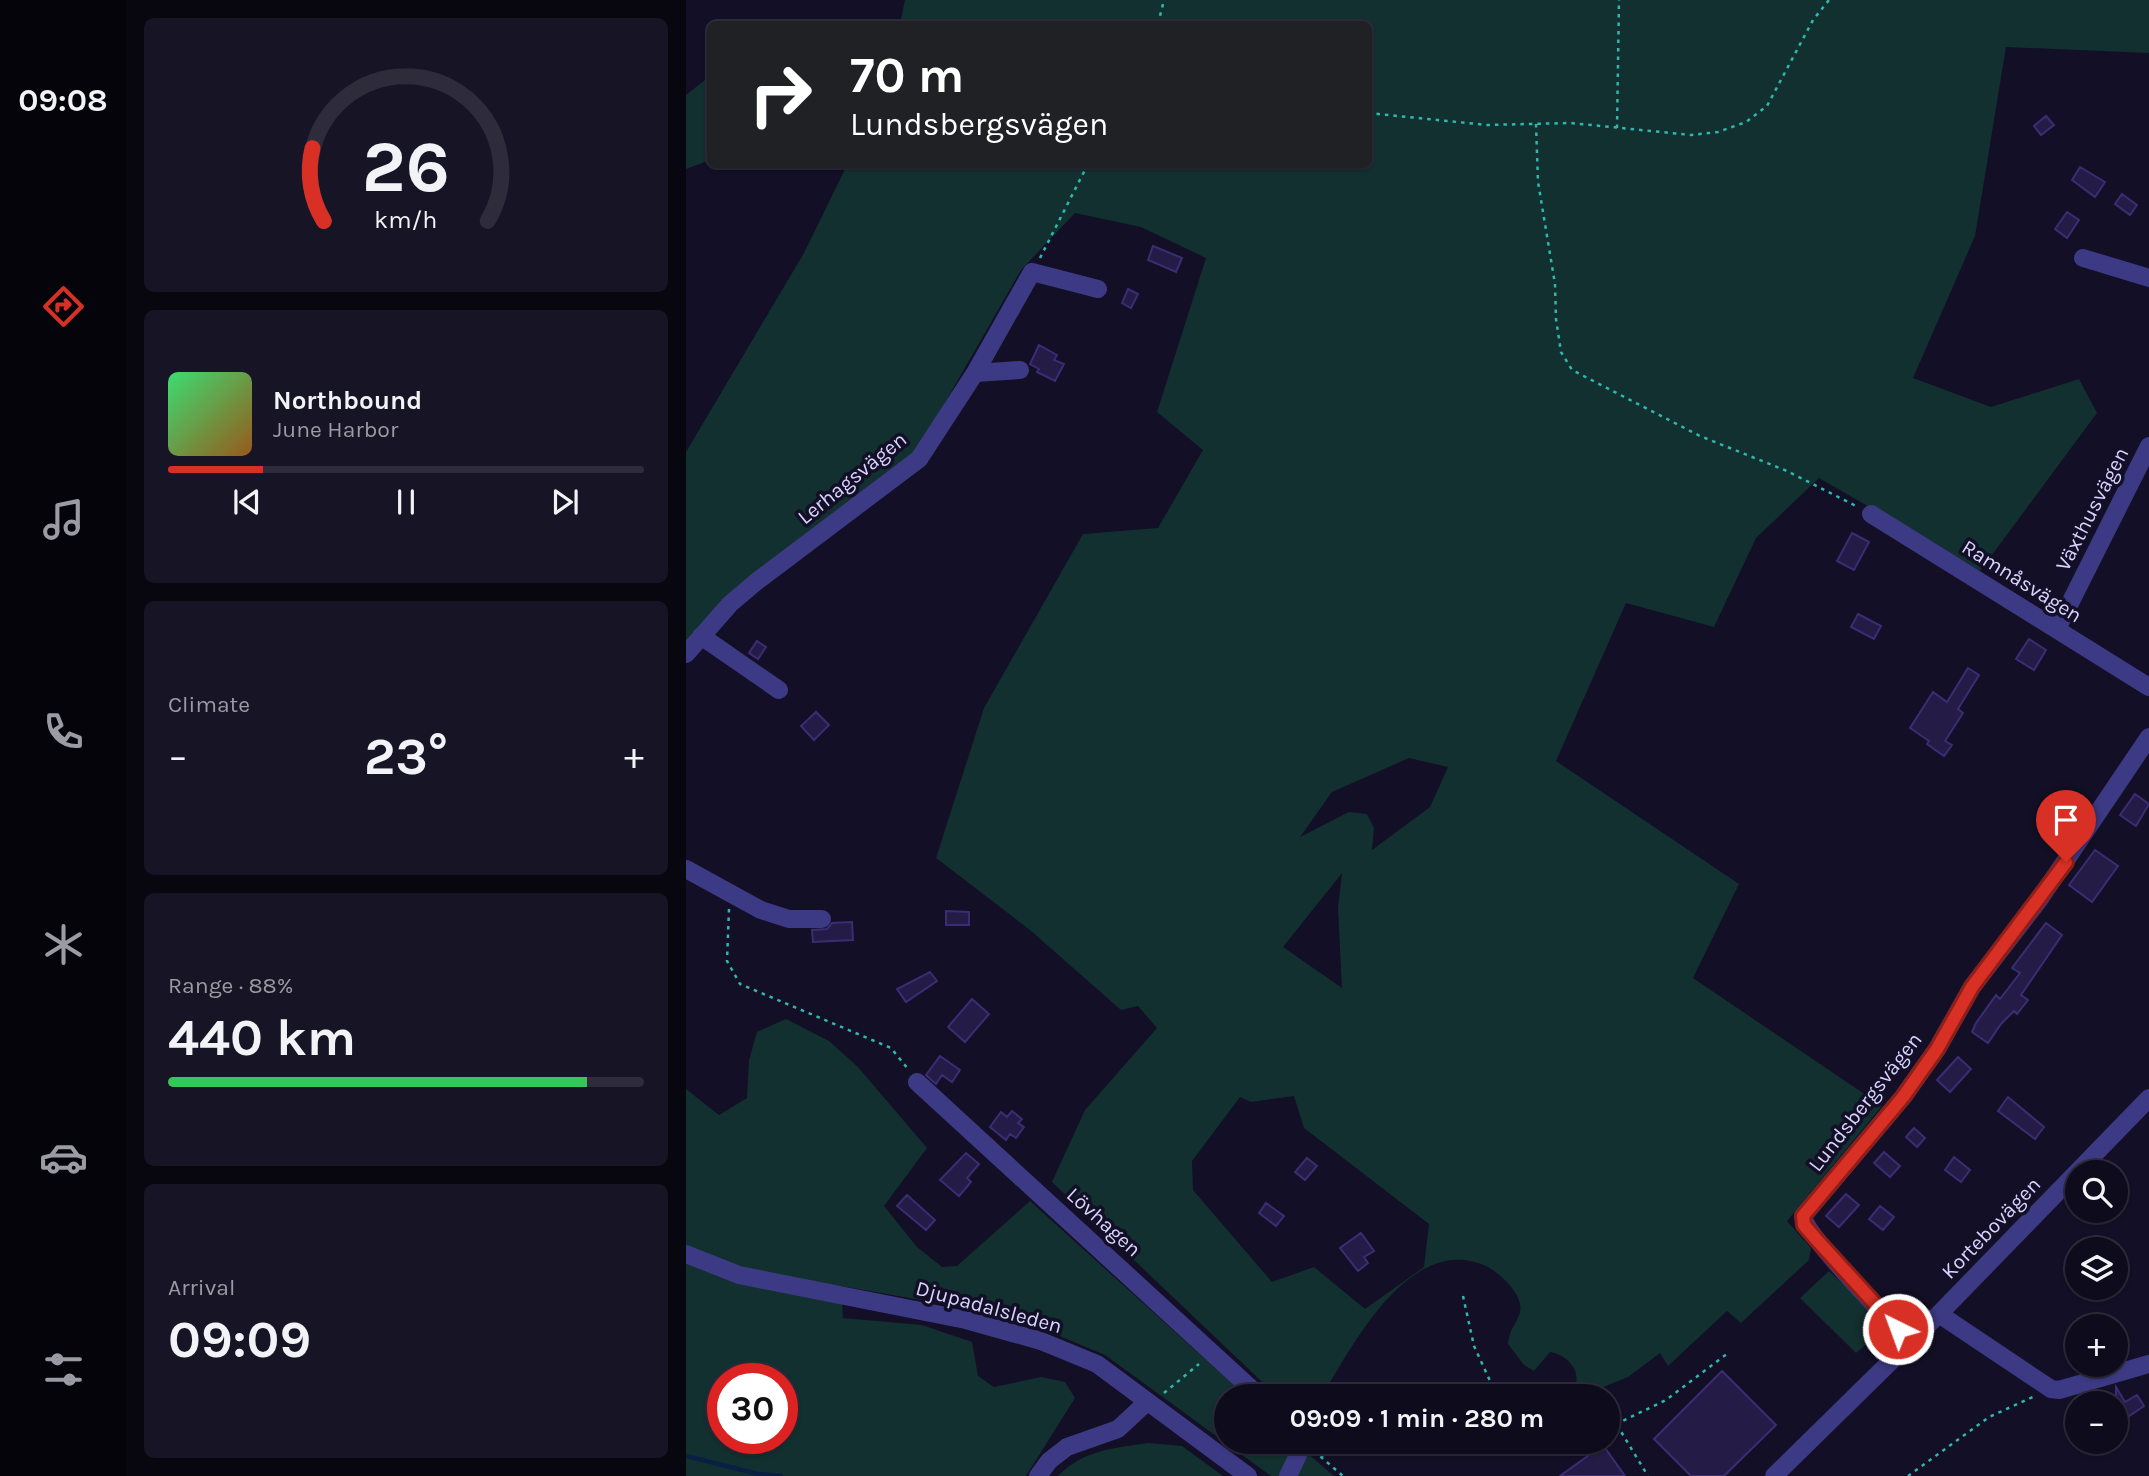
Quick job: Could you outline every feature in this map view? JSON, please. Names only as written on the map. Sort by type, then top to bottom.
[{"type":"street","points":[[2083,258],[2149,278]]},
{"type":"street","points":[[1032,272],[1098,289]]},
{"type":"street","name":"Lerhagsvägen","points":[[686,654],[756,582],[919,459],[975,373],[1032,272]]},
{"type":"street","points":[[975,373],[1020,370]]},
{"type":"street","name":"Växthusvägen","points":[[2057,629],[2149,446]]},
{"type":"street","name":"Ramnåsvägen","points":[[1871,514],[2149,687]]},
{"type":"street","points":[[701,636],[779,690]]},
{"type":"street","name":"Lundsbergsvägen","points":[[1910,1342],[1804,1225],[1803,1216],[1903,1097],[1937,1049],[1972,987],[2093,824],[2149,737]]},
{"type":"street","points":[[686,869],[761,911],[789,919],[822,919]]},
{"type":"street","name":"Lövhagen","points":[[917,1082],[1246,1384]]},
{"type":"street","name":"Kortebovägen","points":[[1774,1476],[1939,1314],[2149,1098]]},
{"type":"street","name":"Djupadalsleden","points":[[686,1254],[739,1275],[966,1320],[1041,1341],[1097,1364],[1248,1476]]},
{"type":"street","points":[[1939,1314],[2051,1389],[2059,1390],[2149,1364]]},
{"type":"street","points":[[1038,1476],[1049,1461],[1066,1447],[1118,1429],[1147,1402]]},
{"type":"street","points":[[1288,1476],[1295,1454]]},
{"type":"path","points":[[1159,21],[1164,0]]},
{"type":"path","points":[[1617,128],[1619,0]]},
{"type":"path","points":[[1372,113],[1487,125],[1571,122],[1691,135],[1718,132],[1746,122],[1767,106],[1813,20],[1829,0]]},
{"type":"path","points":[[1536,124],[1538,183],[1555,284],[1560,352],[1572,370],[1700,436],[1787,471],[1871,514]]},
{"type":"path","points":[[1032,272],[1086,168]]},
{"type":"path","points":[[728,892],[727,961],[740,984],[891,1048],[917,1082]]},
{"type":"path","points":[[1463,1296],[1474,1346],[1491,1384]]},
{"type":"path","points":[[1147,1402],[1160,1396],[1213,1353]]},
{"type":"path","points":[[1620,1423],[1666,1400],[1728,1353]]},
{"type":"path","points":[[1908,1476],[1989,1417],[2051,1389]]},
{"type":"path","points":[[1620,1430],[1648,1476]]},
{"type":"path","points":[[1317,1454],[1343,1476]]},
{"type":"path","points":[[1321,1456],[1326,1454]]},
{"type":"green space","points":[[905,0],[2149,0],[2149,53],[2006,47],[1975,236],[1913,378],[1991,407],[2079,379],[2097,413],[1980,571],[1819,478],[1756,538],[1714,627],[1626,603],[1556,761],[1739,884],[1693,978],[1882,1106],[1787,1221],[1811,1248],[1809,1260],[1741,1323],[1727,1311],[1668,1366],[1660,1353],[1628,1377],[1611,1384],[1576,1384],[1576,1372],[1570,1362],[1561,1355],[1550,1352],[1534,1371],[1524,1365],[1508,1344],[1519,1315],[1516,1293],[1492,1269],[1459,1260],[1433,1265],[1409,1278],[1368,1323],[1329,1384],[1264,1384],[1052,1182],[1085,1110],[1157,1028],[1138,1006],[1121,1010],[1030,930],[936,858],[984,708],[1083,534],[1158,528],[1203,450],[1157,412],[1206,258],[1141,227],[1075,213],[1021,270],[915,455],[686,647],[686,452],[804,253],[846,168],[1372,168],[1372,21],[901,21]],"holes":[[[1409,758],[1448,767],[1430,807],[1372,850],[1374,828],[1367,814],[1349,812],[1300,837],[1332,792]],[[1342,873],[1338,908],[1342,988],[1283,947]],[[1294,1096],[1304,1128],[1429,1224],[1424,1267],[1365,1309],[1314,1267],[1272,1282],[1193,1190],[1192,1161],[1240,1097],[1251,1102]]]},
{"type":"green space","points":[[707,78],[707,161],[686,169],[686,95]]},
{"type":"green space","points":[[786,1019],[829,1041],[858,1067],[927,1148],[884,1206],[917,1247],[942,1267],[957,1266],[1030,1201],[1233,1384],[1214,1384],[1214,1434],[1105,1355],[1012,1316],[841,1286],[843,1318],[922,1325],[972,1342],[978,1376],[994,1387],[1041,1377],[1065,1382],[1075,1398],[1026,1476],[686,1476],[686,1089],[719,1115],[747,1098],[749,1060],[757,1032]]},
{"type":"green space","points":[[1829,1271],[1882,1320],[1869,1342],[1856,1353],[1800,1298]]},
{"type":"green space","points":[[1148,1443],[1182,1446],[1223,1476],[1058,1476],[1088,1455]]},
{"type":"green space","points":[[1241,1454],[1308,1454],[1334,1476],[1271,1476]]},
{"type":"building","points":[[2046,116],[2054,125],[2041,135],[2034,126]]},
{"type":"building","points":[[2080,167],[2105,182],[2095,197],[2072,180]]},
{"type":"building","points":[[2122,194],[2137,205],[2130,215],[2115,204]]},
{"type":"building","points":[[2067,212],[2079,220],[2067,238],[2055,229]]},
{"type":"building","points":[[1153,246],[1182,258],[1176,272],[1148,260]]},
{"type":"building","points":[[1128,289],[1138,294],[1131,308],[1122,303]]},
{"type":"building","points":[[1039,345],[1057,355],[1054,360],[1064,364],[1055,381],[1037,372],[1039,369],[1030,364]]},
{"type":"building","points":[[1852,533],[1869,542],[1854,570],[1837,561]]},
{"type":"building","points":[[1858,614],[1881,626],[1874,639],[1851,627]]},
{"type":"building","points":[[2029,639],[2046,650],[2034,670],[2016,659]]},
{"type":"building","points":[[757,641],[766,647],[758,659],[749,653]]},
{"type":"building","points":[[1968,668],[1979,675],[1958,709],[1963,713],[1945,741],[1952,745],[1944,756],[1910,728],[1933,692],[1947,702]]},
{"type":"building","points":[[816,712],[829,725],[814,740],[801,726]]},
{"type":"building","points":[[2135,794],[2149,804],[2136,826],[2120,815]]},
{"type":"building","points":[[2095,850],[2118,866],[2092,902],[2069,885]]},
{"type":"building","points":[[946,911],[969,912],[969,925],[946,925]]},
{"type":"building","points":[[852,922],[853,940],[813,942],[812,930],[827,929],[832,923]]},
{"type":"building","points":[[2046,923],[2062,935],[2021,995],[2028,1000],[2017,1014],[2014,1011],[2001,1024],[1988,1043],[1972,1032],[1976,1023],[1996,995],[2000,999],[2020,973],[2012,968]]},
{"type":"building","points":[[930,972],[937,981],[906,1002],[897,989]]},
{"type":"building","points":[[972,999],[989,1014],[965,1042],[948,1027]]},
{"type":"building","points":[[940,1056],[960,1070],[952,1082],[942,1075],[936,1084],[926,1075]]},
{"type":"building","points":[[1958,1057],[1971,1069],[1950,1092],[1937,1080]]},
{"type":"building","points":[[2008,1097],[2044,1127],[2035,1139],[1998,1111]]},
{"type":"building","points":[[1012,1111],[1022,1119],[1018,1123],[1024,1127],[1016,1138],[1010,1134],[1006,1140],[990,1127],[1001,1112],[1007,1117]]},
{"type":"building","points":[[1914,1128],[1925,1138],[1917,1147],[1906,1137]]},
{"type":"building","points":[[1884,1152],[1900,1166],[1890,1177],[1874,1163]]},
{"type":"building","points":[[966,1153],[979,1164],[967,1178],[971,1182],[959,1196],[940,1180]]},
{"type":"building","points":[[1954,1157],[1970,1170],[1961,1182],[1945,1170]]},
{"type":"building","points":[[1307,1158],[1317,1166],[1305,1180],[1295,1172]]},
{"type":"building","points":[[1846,1194],[1859,1205],[1839,1227],[1826,1216]]},
{"type":"building","points":[[907,1195],[935,1220],[926,1230],[897,1206]]},
{"type":"building","points":[[1266,1203],[1284,1216],[1276,1226],[1259,1213]]},
{"type":"building","points":[[1880,1206],[1894,1217],[1883,1230],[1869,1219]]},
{"type":"building","points":[[1361,1233],[1374,1251],[1364,1257],[1368,1263],[1358,1271],[1340,1248]]},
{"type":"building","points":[[1722,1371],[1776,1425],[1724,1476],[1691,1476],[1654,1439]]},
{"type":"building","points":[[2137,1395],[2144,1406],[2128,1417],[2128,1400]]},
{"type":"building","points":[[1591,1454],[1609,1454],[1625,1476],[1560,1476]]},
{"type":"waterway","points":[[686,1456],[758,1474],[781,1476]]},
{"type":"route","points":[[1898,1329],[1804,1225],[1803,1216],[1859,1153],[1903,1097],[1937,1049],[1972,987],[1998,956],[2066,862]]}]
